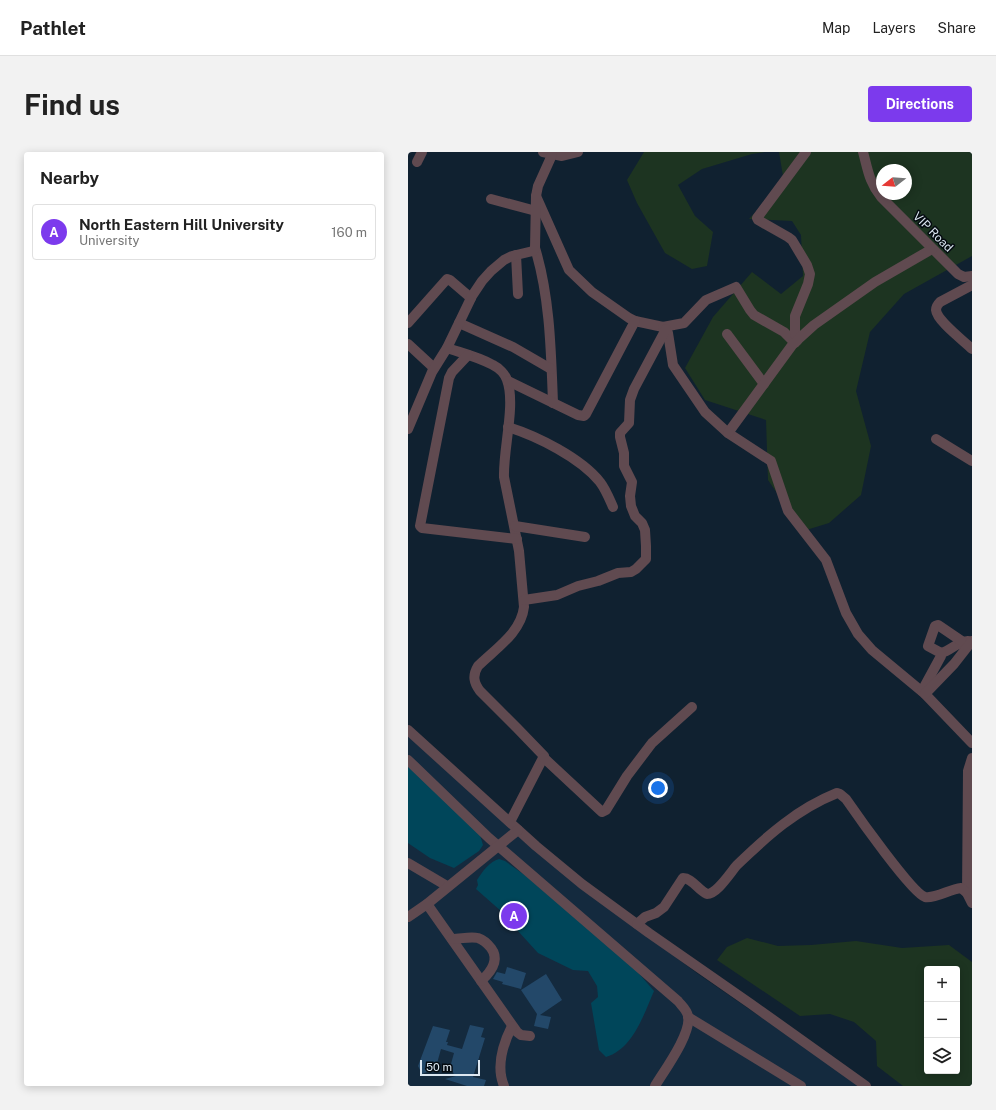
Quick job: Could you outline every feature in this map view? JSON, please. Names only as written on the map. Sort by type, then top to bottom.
[{"type":"street","points":[[417,162],[422,152]]},
{"type":"street","points":[[553,402],[546,307],[539,262],[535,248],[536,196],[547,153],[562,156],[578,152]]},
{"type":"street","points":[[796,342],[794,333],[795,316],[810,280],[809,269],[792,240],[757,218],[806,152]]},
{"type":"street","name":"VIP Road","points":[[863,152],[869,178],[875,189],[958,274],[964,277],[972,276]]},
{"type":"street","points":[[536,196],[569,270],[604,301],[635,322],[665,328],[684,322],[706,300],[736,287],[754,315],[784,332],[796,342]]},
{"type":"street","points":[[491,199],[536,211]]},
{"type":"street","points":[[408,429],[434,368],[447,348],[471,298],[482,281],[491,270],[504,260],[532,251],[535,248]]},
{"type":"street","points":[[728,433],[796,342],[814,325],[874,282],[932,249]]},
{"type":"street","points":[[516,255],[518,294]]},
{"type":"street","points":[[408,323],[417,311],[447,279],[471,298]]},
{"type":"street","points":[[972,285],[940,302],[936,306],[936,311],[939,318],[972,349]]},
{"type":"street","points":[[508,381],[581,416],[586,414],[635,322]]},
{"type":"street","points":[[459,323],[513,347],[551,369]]},
{"type":"street","points":[[665,328],[668,333],[671,360],[676,371],[705,412],[728,433],[772,461],[788,511],[826,560],[846,613],[858,634],[872,650],[923,692],[972,743]]},
{"type":"street","points":[[524,600],[557,595],[618,573],[631,572],[636,570],[646,559],[645,530],[642,523],[633,513],[631,506],[630,496],[632,482],[624,466],[624,453],[620,433],[629,423],[630,400],[634,389],[665,328]]},
{"type":"street","points":[[727,334],[764,384]]},
{"type":"street","points":[[408,344],[434,368]]},
{"type":"street","points":[[447,348],[493,365],[502,371],[508,381],[510,394],[508,427],[503,466],[515,526],[522,572],[524,600],[523,614],[518,626],[478,666],[475,671],[475,684],[480,691],[544,755],[544,758],[602,812],[606,810],[627,776],[652,743],[692,707]]},
{"type":"street","points":[[468,355],[452,372],[449,378],[420,526],[422,528],[517,539]]},
{"type":"street","points":[[508,427],[543,441],[582,466],[600,482],[607,492],[613,507]]},
{"type":"street","points":[[936,439],[972,461]]},
{"type":"street","points":[[515,526],[585,537]]},
{"type":"street","points":[[936,625],[969,642],[941,653],[928,646],[936,625]]},
{"type":"street","points":[[923,692],[954,664],[969,642]]},
{"type":"street","points":[[923,692],[942,656],[941,653]]},
{"type":"street","points":[[408,730],[518,830],[559,865],[637,924],[866,1086]]},
{"type":"street","points":[[510,822],[544,758]]},
{"type":"street","points":[[967,893],[968,771],[972,758]]},
{"type":"street","points":[[408,760],[499,847],[678,1001],[685,1009],[688,1017],[687,1032],[655,1086]]},
{"type":"street","points":[[637,924],[645,917],[664,907],[683,878],[689,879],[704,892],[710,894],[714,892],[736,866],[780,826],[806,808],[836,793],[840,794],[846,799],[901,873],[921,895],[929,897],[961,888],[967,893],[972,903]]},
{"type":"street","points":[[408,917],[427,904],[447,886],[499,847],[518,830]]},
{"type":"street","points":[[408,863],[447,886]]},
{"type":"street","points":[[427,904],[512,1026],[519,1034],[530,1036]]},
{"type":"street","points":[[452,939],[479,939],[484,941],[492,950],[495,958],[494,964],[489,974],[481,982]]},
{"type":"street","points":[[688,1017],[801,1086]]},
{"type":"street","points":[[504,1086],[500,1077],[500,1068],[508,1035],[512,1026]]},
{"type":"shaded area","points":[[408,735],[568,877],[698,974],[861,1086],[408,1086]]},
{"type":"shaded area","points":[[408,764],[480,835],[483,845],[479,851],[454,868],[430,858],[408,843]]},
{"type":"shaded area","points":[[499,859],[505,861],[526,876],[635,969],[654,991],[642,1020],[636,1030],[623,1047],[615,1053],[606,1057],[599,1050],[591,1003],[598,997],[597,986],[588,971],[573,970],[538,953],[518,931],[510,919],[476,889],[478,885],[477,880],[486,867]]},
{"type":"green space","points":[[644,152],[765,152],[752,154],[702,169],[678,185],[695,216],[713,232],[707,266],[692,269],[665,253],[637,203],[627,180]]},
{"type":"green space","points":[[779,152],[972,152],[972,256],[904,294],[870,332],[856,391],[871,446],[861,495],[829,523],[803,531],[768,480],[766,420],[705,400],[685,368],[713,317],[752,272],[781,294],[803,276],[801,235],[792,221],[749,219],[784,182]]},
{"type":"green space","points":[[747,938],[778,946],[856,941],[902,948],[949,945],[972,962],[972,1086],[903,1086],[877,1066],[876,1041],[854,1022],[830,1014],[800,1016],[717,960],[727,947]]},
{"type":"building","points":[[507,967],[526,973],[521,989],[502,984],[503,982],[493,979],[497,972],[505,974]]},
{"type":"building","points":[[546,974],[562,1000],[540,1015],[551,1017],[548,1029],[534,1026],[537,1014],[521,990]]},
{"type":"building","points":[[470,1025],[484,1028],[481,1037],[485,1038],[473,1077],[486,1080],[484,1086],[467,1086],[445,1079],[456,1076],[453,1074],[454,1073],[449,1071],[454,1053],[441,1049],[436,1067],[433,1066],[434,1069],[422,1074],[418,1066],[433,1026],[450,1030],[446,1042],[448,1042],[447,1045],[462,1049]]},
{"type":"place","name":"North Eastern Hill University","points":[[514,916]]}]
